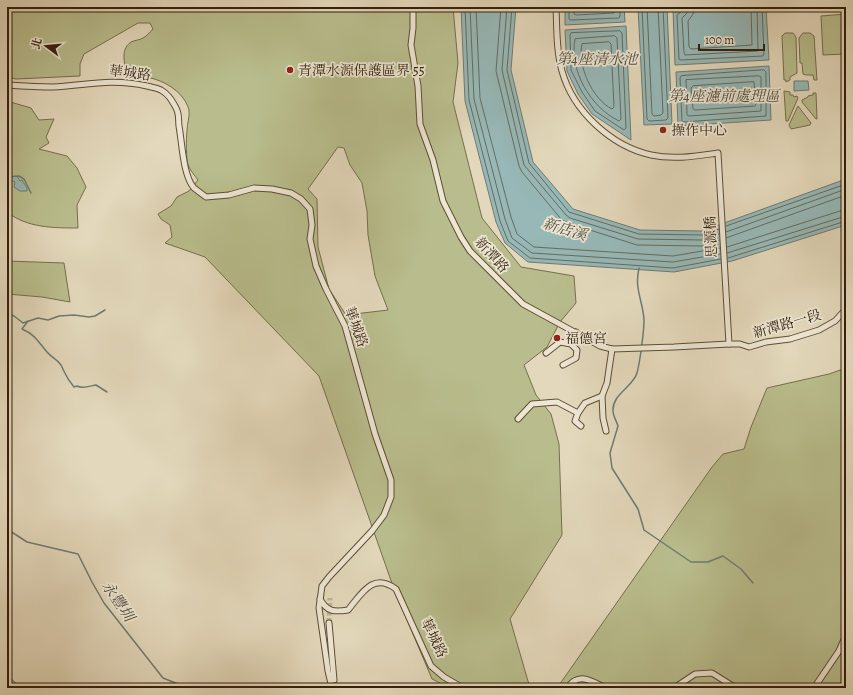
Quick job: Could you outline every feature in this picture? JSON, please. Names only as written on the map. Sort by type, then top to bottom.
[{"type":"street","name":"新潭路","points":[[412,7],[413,28],[411,45],[418,86],[420,124],[432,160],[442,201],[470,251],[524,304],[600,346],[612,349],[638,349],[729,344]]},
{"type":"street","name":"思源橋","points":[[556,7],[558,50],[562,72],[574,99],[589,119],[604,132],[623,144],[651,155],[687,157],[718,153],[729,344]]},
{"type":"street","name":"華城路","points":[[7,85],[53,87],[94,82],[114,82],[135,84],[160,90],[170,97],[179,114],[183,157],[193,187],[206,197],[230,195],[254,188],[272,189],[301,198],[310,209],[312,225],[310,239],[316,266],[345,326],[376,434],[391,480],[390,497],[384,515],[363,542],[325,581],[322,586],[320,599],[324,606],[330,610],[348,610],[366,589],[373,584],[380,582],[389,584],[396,589],[431,666],[444,677],[463,688]]},
{"type":"street","name":"新潭路一段","points":[[729,344],[740,344],[749,347],[819,330],[835,321],[846,309]]},
{"type":"street","points":[[571,344],[576,332]]},
{"type":"street","points":[[546,353],[560,342],[571,344],[577,350],[576,358],[563,365]]},
{"type":"street","points":[[606,431],[603,418],[602,396],[607,383],[612,349]]},
{"type":"street","points":[[580,426],[575,421],[578,413],[585,403],[602,396]]},
{"type":"street","points":[[518,419],[532,404],[557,402],[578,413]]},
{"type":"street","points":[[320,599],[318,608],[328,671],[333,684]]},
{"type":"street","points":[[329,623],[333,684]]},
{"type":"street","points":[[812,688],[816,685],[839,651],[846,635]]},
{"type":"street","points":[[674,688],[695,674],[712,673],[736,688]]},
{"type":"street","points":[[567,688],[577,678],[586,679],[606,688]]},
{"type":"green space","points":[[7,7],[453,7],[458,63],[453,102],[482,218],[521,267],[574,276],[576,303],[560,322],[547,347],[524,365],[536,395],[551,414],[559,444],[562,535],[510,619],[530,688],[450,688],[432,679],[394,589],[319,376],[205,257],[165,243],[172,237],[170,225],[161,219],[158,214],[171,206],[177,197],[189,191],[198,180],[187,162],[186,138],[189,110],[186,102],[180,94],[165,83],[146,77],[129,78],[126,69],[124,54],[127,45],[131,42],[142,39],[150,33],[153,29],[150,23],[138,23],[84,54],[80,64],[80,76],[16,79],[7,77]],"holes":[[[338,147],[344,148],[350,165],[362,183],[367,211],[368,235],[375,276],[388,310],[346,315],[329,289],[318,247],[317,199],[308,189]]]},
{"type":"green space","points":[[846,14],[846,54],[823,55],[821,16]]},
{"type":"green space","points":[[785,33],[793,33],[796,37],[797,73],[790,77],[790,80],[786,82],[786,80],[784,80],[782,36]]},
{"type":"green space","points":[[803,33],[810,33],[814,36],[817,80],[814,80],[813,75],[803,74],[802,63],[800,63],[799,38]]},
{"type":"green space","points":[[784,91],[790,92],[790,95],[793,95],[794,97],[797,96],[798,98],[788,121],[786,121]]},
{"type":"green space","points":[[813,93],[816,93],[817,119],[802,102],[802,100],[808,96],[813,95]]},
{"type":"green space","points":[[7,101],[31,108],[39,120],[54,119],[46,137],[49,143],[39,149],[67,156],[77,168],[86,187],[77,205],[78,228],[60,228],[32,224],[7,212]]},
{"type":"green space","points":[[798,106],[811,123],[810,125],[791,129],[789,125]]},
{"type":"green space","points":[[7,261],[64,263],[70,302],[42,297],[7,294]]},
{"type":"green space","points":[[846,368],[846,688],[557,688],[712,467],[723,454],[744,449],[751,427],[767,388],[829,374]]},
{"type":"water","name":"新店溪","points":[[461,7],[516,7],[511,70],[533,162],[573,209],[640,230],[702,231],[846,179],[846,225],[732,261],[674,272],[528,262],[505,243],[496,222],[465,101]]},
{"type":"water","points":[[565,7],[624,7],[625,22],[565,25]]},
{"type":"water","points":[[638,7],[667,7],[672,124],[644,125]]},
{"type":"water","points":[[766,7],[769,60],[675,65],[673,9]]},
{"type":"water","name":"第4座清水池","points":[[626,26],[631,140],[592,114],[578,94],[567,71],[565,30]]},
{"type":"water","name":"第4座濾前處理區","points":[[769,66],[771,120],[678,126],[676,72]]},
{"type":"water","points":[[794,81],[808,81],[809,90],[794,91]]},
{"type":"water","points":[[17,176],[20,181],[22,180],[27,188],[27,191],[20,191],[14,187],[15,182],[9,180],[10,177]]},
{"type":"water","points":[[7,675],[17,684],[28,688],[7,688]]},
{"type":"waterway","points":[[7,177],[19,176],[24,179],[31,193]]},
{"type":"waterway","points":[[639,268],[638,289],[644,320],[642,346],[635,378],[619,395],[614,405],[613,413],[618,426],[610,453],[612,468],[638,509],[644,530],[691,562],[708,562],[723,556],[741,569],[753,583]]},
{"type":"waterway","points":[[7,313],[23,323],[38,318],[48,320],[59,316],[74,315],[89,317],[95,316],[105,310]]},
{"type":"waterway","points":[[28,321],[22,329],[34,336],[49,354],[61,365],[74,387],[96,385],[107,392]]},
{"type":"waterway","name":"永豐圳","points":[[7,529],[27,542],[78,554],[104,603],[163,678],[183,686],[203,684],[209,688]]},
{"type":"tunnel","points":[[329,623],[330,598]]},
{"type":"place","name":"青潭水源保護區界 55","points":[[290,70]]},
{"type":"place","name":"操作中心","points":[[663,130]]},
{"type":"place","name":"福德宮","points":[[557,338]]}]
